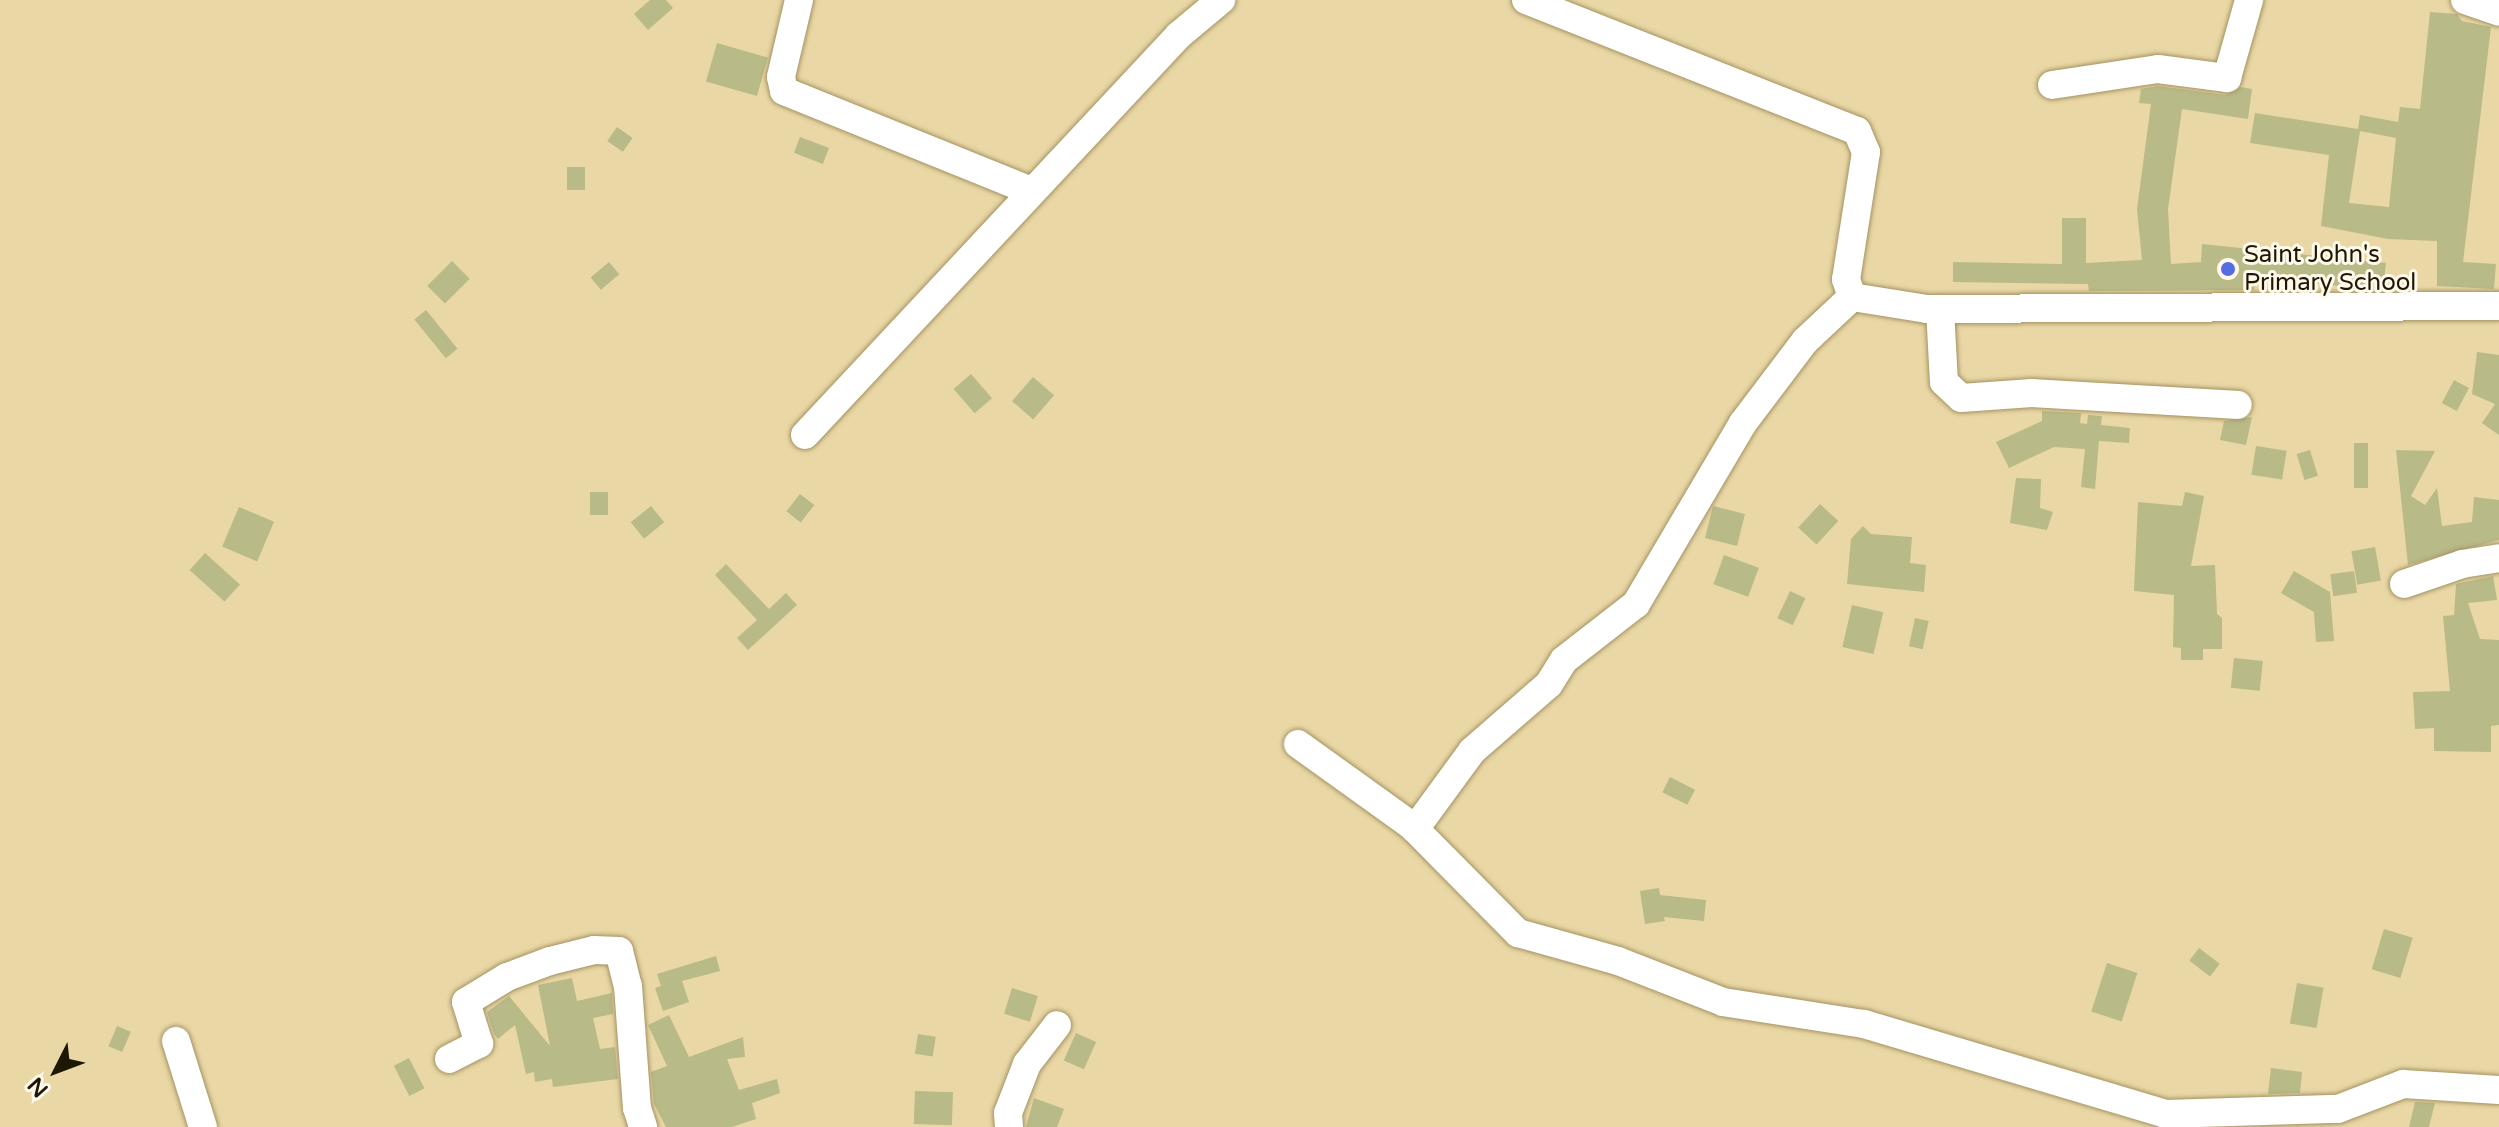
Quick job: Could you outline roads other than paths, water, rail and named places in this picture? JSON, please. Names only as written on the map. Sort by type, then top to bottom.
[{"type":"street","points":[[799,0],[781,77],[784,91],[1031,191]]},
{"type":"street","points":[[805,435],[1179,35],[1221,0]]},
{"type":"street","points":[[1526,0],[1857,131],[1866,152],[1846,279],[1852,297]]},
{"type":"street","points":[[2052,85],[2158,69],[2227,78],[2249,0]]},
{"type":"street","points":[[2465,0],[2499,12]]},
{"type":"street","points":[[1852,297],[1940,309],[2499,306]]},
{"type":"street","points":[[1415,829],[1472,751],[1549,684],[1564,660],[1636,604],[1743,423],[1805,341],[1852,297]]},
{"type":"street","points":[[1940,309],[1944,382],[1961,398],[2032,393],[2238,405]]},
{"type":"street","points":[[2404,584],[2462,564],[2499,558]]},
{"type":"street","points":[[1298,744],[1415,829],[1505,922],[1545,945],[1618,961],[1723,1002],[1864,1024],[2165,1114],[2338,1109],[2403,1084],[2499,1090]]},
{"type":"street","points":[[449,1059],[479,1044],[466,1002],[507,977],[550,961],[594,950],[619,951],[628,986],[637,1108],[643,1127]]},
{"type":"street","points":[[1009,1127],[1008,1113],[1027,1064],[1057,1025]]},
{"type":"street","points":[[176,1041],[203,1127]]},
{"type":"place","name":"Saint John's Primary School","points":[[2228,269]]}]
